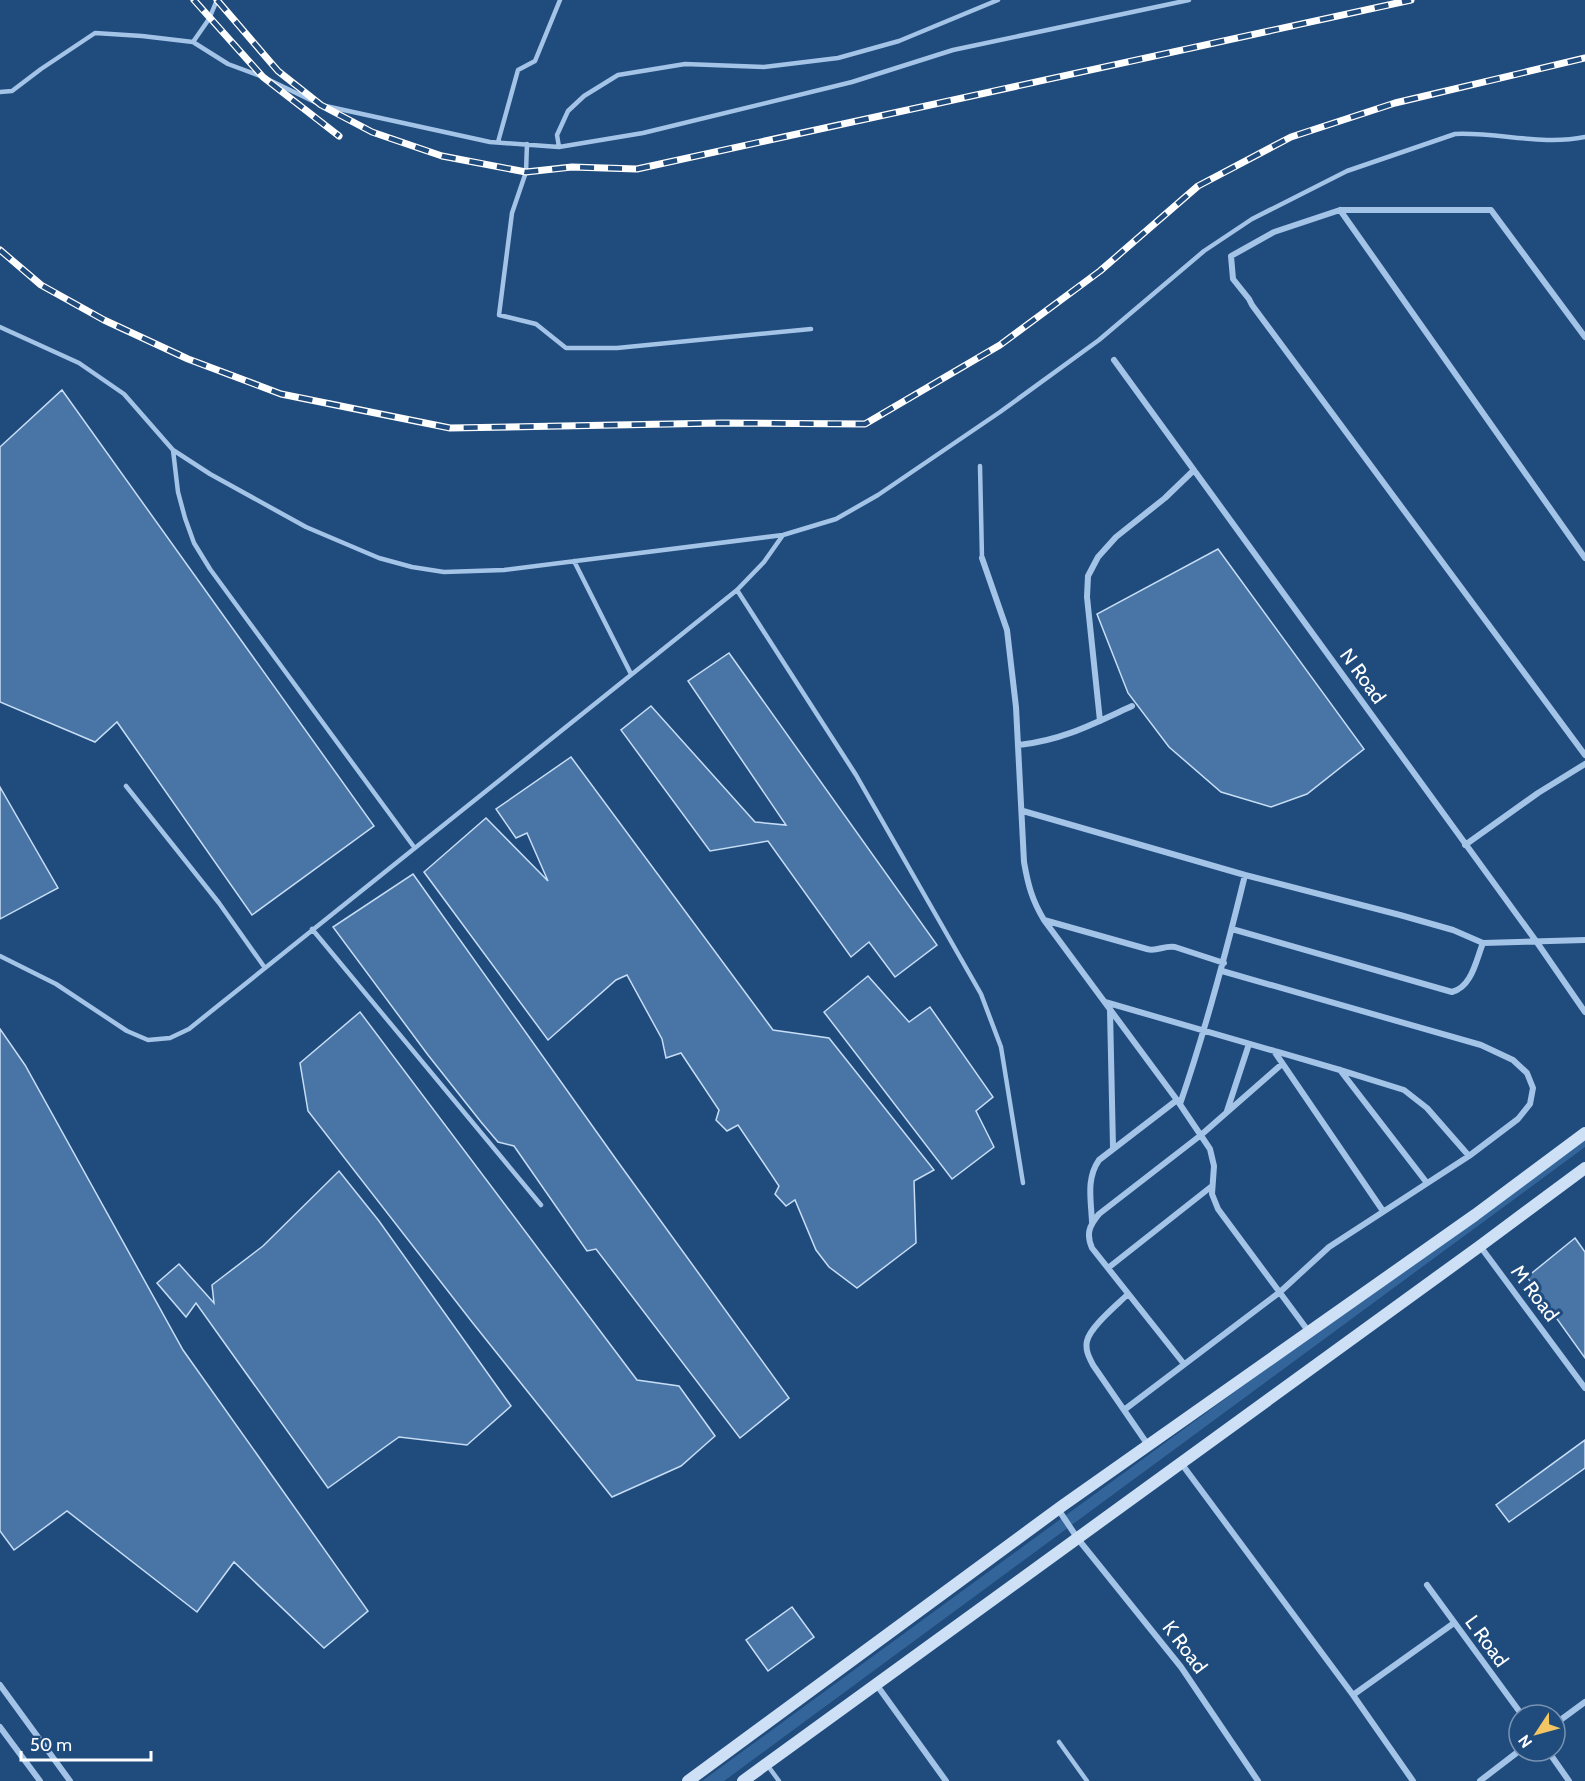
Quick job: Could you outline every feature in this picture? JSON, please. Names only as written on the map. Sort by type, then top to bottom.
[{"type":"street","points":[[1585,337],[1491,210],[1340,210],[1274,232],[1231,256],[1233,279],[1585,755]]},
{"type":"street","points":[[1340,210],[1585,558]]},
{"type":"street","name":"N Road","points":[[1114,360],[1536,941],[1585,1012]]},
{"type":"street","points":[[1100,721],[1087,597],[1088,576],[1098,557],[1116,537],[1165,498],[1194,470]]},
{"type":"street","points":[[982,558],[1007,630],[1019,745],[1027,883],[1033,902],[1210,1149],[1214,1166],[1212,1194],[1218,1209],[1309,1332]]},
{"type":"street","points":[[1019,745],[1046,742],[1132,706]]},
{"type":"street","points":[[1465,845],[1538,793],[1585,764]]},
{"type":"street","points":[[1023,811],[1245,875],[1453,930],[1483,942],[1585,940]]},
{"type":"street","points":[[1092,1222],[1089,1183],[1092,1170],[1099,1160],[1113,1147],[1178,1102],[1204,1032],[1222,971],[1245,875]]},
{"type":"street","points":[[1044,920],[1154,951],[1168,946],[1175,947],[1224,963]]},
{"type":"street","points":[[1232,929],[1452,992],[1461,990],[1467,982],[1483,942]]},
{"type":"street","points":[[1124,1410],[1280,1292],[1329,1247],[1469,1156],[1518,1119],[1530,1104],[1533,1088],[1527,1073],[1513,1060],[1481,1045],[1222,971]]},
{"type":"street","points":[[1105,1002],[1404,1090],[1427,1108],[1469,1156]]},
{"type":"street","points":[[1110,1010],[1113,1147]]},
{"type":"street","points":[[1227,1112],[1249,1044]]},
{"type":"street","points":[[1274,1051],[1383,1211]]},
{"type":"street","points":[[1184,1364],[1092,1248],[1088,1239],[1088,1231],[1099,1214],[1201,1135],[1282,1064]]},
{"type":"street","points":[[1340,1070],[1427,1183]]},
{"type":"street","points":[[688,1781],[1058,1509],[1475,1215],[1585,1132]]},
{"type":"street","points":[[743,1781],[1585,1168]]},
{"type":"street","points":[[1108,1268],[1212,1186]]},
{"type":"street","name":"M Road","points":[[1480,1246],[1585,1388]]},
{"type":"street","points":[[1128,1294],[1095,1327],[1087,1340],[1086,1351],[1093,1365],[1148,1445]]},
{"type":"street","points":[[1180,1463],[1353,1695],[1413,1781]]},
{"type":"street","name":"K Road","points":[[1058,1509],[1078,1539],[1181,1667],[1258,1781]]},
{"type":"street","name":"L Road","points":[[1427,1585],[1513,1703]]},
{"type":"street","points":[[1353,1695],[1454,1623]]},
{"type":"street","points":[[876,1684],[946,1781]]},
{"type":"street","points":[[0,1685],[70,1781]]},
{"type":"street","points":[[1567,1715],[1585,1702]]},
{"type":"street","points":[[0,1727],[40,1781]]},
{"type":"street","points":[[1480,1781],[1507,1760]]},
{"type":"street","points":[[1556,1763],[1569,1781]]},
{"type":"lane","points":[[193,42],[209,19],[217,0]]},
{"type":"lane","points":[[498,142],[518,70],[535,61],[560,0]]},
{"type":"lane","points":[[559,147],[557,135],[568,111],[584,96],[618,75],[685,64],[764,67],[838,58],[899,40],[998,0]]},
{"type":"lane","points":[[0,92],[12,91],[95,33],[193,42],[228,64],[263,77],[321,105],[498,142],[559,147],[643,133],[852,82],[953,50],[1189,0]]},
{"type":"lane","points":[[0,327],[79,363],[124,394],[173,450],[210,474],[306,527],[379,558],[412,567],[444,572],[504,570],[783,535],[836,519],[878,495],[1000,412],[1099,340],[1204,250],[1252,219],[1347,171],[1455,134],[1472,133],[1566,141],[1585,137]]},
{"type":"lane","points":[[527,144],[526,172],[512,213],[499,315],[536,324],[566,348],[617,348],[811,329]]},
{"type":"lane","points":[[173,450],[178,492],[194,543],[210,569],[414,847]]},
{"type":"lane","points":[[980,466],[982,558]]},
{"type":"lane","points":[[0,956],[56,984],[127,1031],[148,1040],[170,1038],[189,1029],[737,590],[764,562],[783,535]]},
{"type":"lane","points":[[574,561],[631,674]]},
{"type":"lane","points":[[737,590],[856,775],[981,994],[1001,1047],[1023,1183]]},
{"type":"lane","points":[[126,786],[219,903],[265,968]]},
{"type":"lane","points":[[312,929],[541,1205]]},
{"type":"lane","points":[[1059,1742],[1087,1781]]},
{"type":"lane","points":[[766,1764],[778,1781]]},
{"type":"shaded area","points":[[1585,1136],[1585,1147],[724,1781],[702,1781]]},
{"type":"building","points":[[62,390],[374,826],[252,915],[117,722],[95,742],[0,702],[0,447]]},
{"type":"building","points":[[1218,549],[1364,749],[1307,794],[1271,807],[1221,792],[1169,747],[1128,693],[1097,614]]},
{"type":"building","points":[[729,653],[937,945],[895,977],[869,942],[851,957],[768,841],[710,851],[621,730],[651,706],[755,822],[786,825],[688,681]]},
{"type":"building","points":[[571,757],[773,1030],[829,1038],[934,1170],[914,1181],[916,1243],[857,1288],[829,1267],[816,1250],[795,1200],[786,1206],[775,1194],[779,1186],[738,1125],[727,1131],[716,1120],[719,1110],[681,1053],[666,1058],[662,1039],[627,975],[616,980],[548,1040],[424,872],[486,818],[548,881],[527,833],[516,838],[496,809]]},
{"type":"building","points":[[0,787],[58,888],[0,919]]},
{"type":"building","points":[[413,874],[789,1398],[740,1438],[596,1249],[587,1251],[514,1146],[498,1142],[481,1122],[333,927]]},
{"type":"building","points":[[868,976],[909,1022],[930,1007],[993,1097],[976,1111],[994,1147],[952,1179],[824,1012]]},
{"type":"building","points":[[360,1012],[637,1380],[679,1386],[715,1436],[681,1466],[612,1497],[308,1111],[300,1063]]},
{"type":"building","points":[[0,1029],[25,1065],[183,1350],[368,1611],[324,1648],[234,1562],[197,1612],[67,1511],[14,1550],[0,1531]]},
{"type":"building","points":[[339,1171],[379,1221],[511,1406],[467,1445],[399,1437],[328,1488],[196,1303],[186,1317],[157,1283],[179,1264],[214,1303],[212,1285],[263,1246]]},
{"type":"building","points":[[1575,1238],[1585,1252],[1585,1358],[1527,1277]]},
{"type":"building","points":[[1585,1440],[1585,1468],[1509,1522],[1496,1505]]},
{"type":"building","points":[[792,1607],[814,1637],[768,1671],[746,1640]]},
{"type":"railway","points":[[194,0],[263,77],[339,136]]},
{"type":"railway","points":[[217,0],[278,71],[321,105],[372,132],[442,156],[526,172],[572,167],[637,169],[1411,0]]},
{"type":"railway","points":[[0,250],[41,285],[104,320],[188,359],[281,394],[450,428],[722,423],[865,424],[1000,345],[1100,271],[1198,186],[1291,137],[1395,103],[1585,58]]}]
